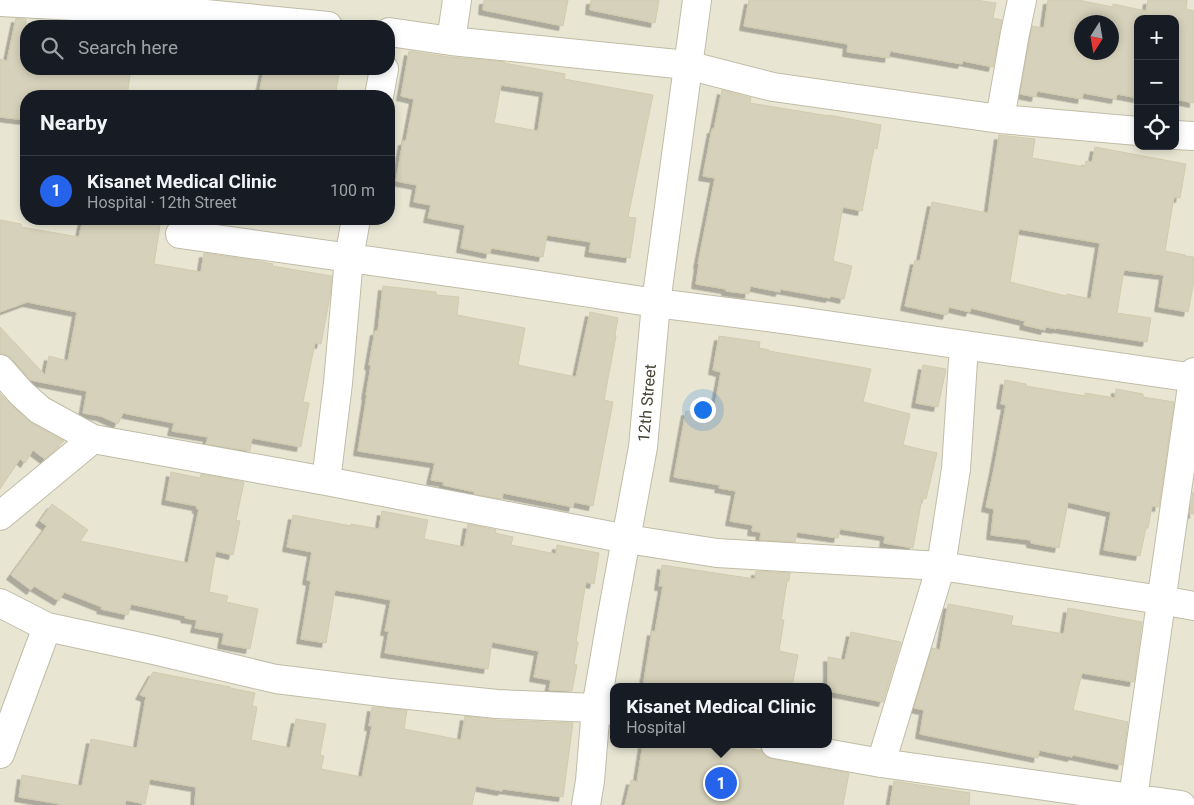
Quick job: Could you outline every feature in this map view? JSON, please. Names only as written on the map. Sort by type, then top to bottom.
[{"type":"street","points":[[451,41],[457,0]]},
{"type":"street","name":"12th Street","points":[[586,805],[605,709],[612,615],[643,447],[656,303],[697,0]]},
{"type":"street","points":[[1000,119],[1022,0]]},
{"type":"street","points":[[7,1],[186,12],[267,20]]},
{"type":"street","points":[[395,35],[687,65],[772,87],[1000,119],[1134,131]]},
{"type":"street","points":[[380,90],[383,75]]},
{"type":"street","points":[[1179,135],[1194,136]]},
{"type":"street","points":[[326,481],[338,383],[349,258],[355,225]]},
{"type":"street","points":[[180,234],[656,303],[1194,376],[1132,801]]},
{"type":"street","points":[[881,763],[941,566],[956,469],[964,345]]},
{"type":"street","points":[[0,369],[21,393],[40,410],[93,439],[326,481],[626,539],[717,552],[941,566],[1194,606]]},
{"type":"street","points":[[0,516],[93,439]]},
{"type":"street","points":[[0,603],[47,627],[276,679],[497,704],[605,709]]},
{"type":"street","points":[[0,754],[47,627]]},
{"type":"street","points":[[798,748],[881,763],[1132,801],[1181,805]]},
{"type":"shaded area","points":[[0,0],[1194,0],[1194,805],[0,805]]},
{"type":"building","points":[[484,0],[568,0],[563,26],[483,10]]},
{"type":"building","points":[[591,0],[659,0],[655,23],[590,10]]},
{"type":"building","points":[[749,0],[975,0],[996,3],[993,18],[1002,20],[993,67],[963,61],[962,64],[890,51],[889,58],[847,52],[848,44],[744,26]]},
{"type":"building","points":[[1048,0],[1078,0],[1113,7],[1113,4],[1146,11],[1148,0],[1187,0],[1186,9],[1194,11],[1194,103],[1179,100],[1179,15],[1134,15],[1134,97],[1117,94],[1116,99],[1083,93],[1082,99],[1037,91],[1036,97],[1020,94],[1032,26],[1044,28]]},
{"type":"building","points":[[16,18],[26,19],[20,20],[20,75],[130,75],[128,90],[20,90],[20,119],[0,117],[0,59],[7,61]]},
{"type":"building","points":[[409,51],[505,62],[565,74],[564,79],[653,95],[628,217],[636,218],[630,258],[589,252],[591,242],[547,235],[543,257],[491,248],[490,254],[461,248],[465,225],[428,218],[431,205],[414,202],[417,185],[396,181],[403,141],[406,141],[414,99],[401,96]],"holes":[[[501,85],[544,92],[538,131],[494,123]]]},
{"type":"building","points":[[263,75],[339,75],[336,90],[260,89]]},
{"type":"building","points":[[722,90],[751,98],[750,103],[881,125],[877,149],[874,148],[862,211],[843,207],[833,261],[852,266],[844,299],[780,289],[780,292],[750,286],[749,294],[696,284],[698,264],[715,178],[703,176]]},
{"type":"building","points":[[999,135],[1035,139],[1032,158],[1085,167],[1086,161],[1092,162],[1095,147],[1186,164],[1180,198],[1174,197],[1165,251],[1194,257],[1194,281],[1188,312],[1159,307],[1164,275],[1124,270],[1117,313],[1151,318],[1147,342],[1057,328],[1046,327],[1045,330],[1024,325],[1025,321],[971,308],[970,312],[949,307],[947,315],[905,306],[915,260],[920,261],[932,202],[988,213]],"holes":[[[1019,229],[1100,243],[1091,299],[1067,294],[1066,296],[1010,282]]]},
{"type":"building","points":[[0,220],[20,224],[21,227],[79,237],[82,225],[160,225],[154,264],[201,272],[204,253],[332,276],[321,344],[315,343],[303,402],[309,403],[301,447],[252,438],[250,451],[206,444],[208,437],[172,431],[174,423],[123,413],[118,424],[101,416],[83,413],[87,391],[30,380],[11,358],[5,354],[0,354],[0,327],[45,375],[49,356],[68,361],[77,312],[27,302],[0,312]]},
{"type":"building","points":[[383,286],[436,292],[436,295],[459,297],[457,315],[525,328],[518,365],[576,377],[590,312],[618,318],[604,400],[613,402],[593,506],[574,502],[573,507],[503,493],[502,499],[474,494],[475,492],[443,485],[444,482],[431,480],[435,463],[358,451],[371,366],[369,365],[375,331],[378,331]]},
{"type":"building","points":[[719,336],[760,342],[759,348],[769,351],[871,369],[863,402],[910,414],[903,445],[937,453],[926,499],[922,498],[913,548],[884,543],[885,536],[840,529],[838,538],[797,532],[795,542],[760,540],[761,532],[752,531],[753,525],[730,521],[736,491],[719,488],[720,485],[674,477],[686,411],[713,416],[721,372],[713,370]]},
{"type":"building","points":[[923,365],[946,369],[938,407],[916,403]]},
{"type":"building","points":[[1005,380],[1026,384],[1026,386],[1085,396],[1085,393],[1115,398],[1116,389],[1143,394],[1143,397],[1174,402],[1159,507],[1152,506],[1140,556],[1104,550],[1111,512],[1068,502],[1059,548],[1031,543],[1031,540],[991,535],[994,509],[986,507],[1006,405],[1001,404]]},
{"type":"building","points":[[0,394],[30,422],[64,441],[45,459],[33,450],[25,463],[20,459],[0,489]]},
{"type":"building","points":[[171,472],[200,478],[201,474],[244,482],[236,520],[240,521],[233,555],[216,551],[209,592],[228,596],[226,602],[258,609],[250,649],[222,644],[224,633],[195,628],[197,620],[185,618],[186,616],[131,604],[128,615],[101,609],[102,607],[64,592],[59,601],[34,586],[31,590],[11,575],[47,526],[40,521],[52,504],[88,530],[80,541],[188,563],[199,509],[197,509],[197,506],[166,500]]},
{"type":"building","points":[[1194,492],[1194,514],[1190,513]]},
{"type":"building","points":[[382,511],[428,520],[424,539],[464,547],[468,524],[496,530],[495,533],[513,537],[511,545],[556,554],[557,545],[599,553],[594,584],[586,582],[576,642],[578,642],[574,664],[577,665],[572,691],[549,690],[551,680],[534,677],[539,651],[492,642],[488,669],[385,653],[389,631],[385,631],[391,600],[360,594],[335,590],[326,643],[301,639],[311,581],[307,580],[312,552],[287,547],[293,515],[351,526],[351,524],[379,529]]},
{"type":"building","points":[[662,565],[755,579],[756,571],[790,573],[781,620],[784,620],[779,651],[798,655],[793,683],[644,683],[652,631],[655,632],[663,586],[659,586]]},
{"type":"building","points":[[948,604],[1013,616],[1011,625],[1064,634],[1068,608],[1142,622],[1134,682],[1082,673],[1073,710],[1128,722],[1122,765],[1039,750],[1038,758],[920,734],[924,710],[914,708],[932,648],[940,650]]},
{"type":"building","points":[[851,632],[901,642],[883,702],[832,692],[832,683],[828,683],[828,657],[845,660]]},
{"type":"building","points":[[153,672],[255,693],[252,706],[257,707],[251,740],[290,748],[296,719],[326,724],[320,755],[324,756],[321,769],[362,777],[372,726],[369,726],[372,707],[407,710],[404,729],[461,740],[465,716],[496,720],[573,723],[563,797],[503,789],[502,791],[476,786],[472,805],[195,805],[196,787],[150,779],[145,804],[126,800],[125,805],[66,805],[19,797],[22,775],[82,786],[91,739],[137,748],[146,697],[140,695]]},
{"type":"building","points":[[642,748],[748,748],[762,751],[765,756],[772,759],[849,773],[843,805],[625,805],[631,780],[637,782]]},
{"type":"building","points":[[894,781],[970,793],[969,805],[890,805]]},
{"type":"place","name":"Kisanet Medical Clinic","points":[[721,783]]}]
